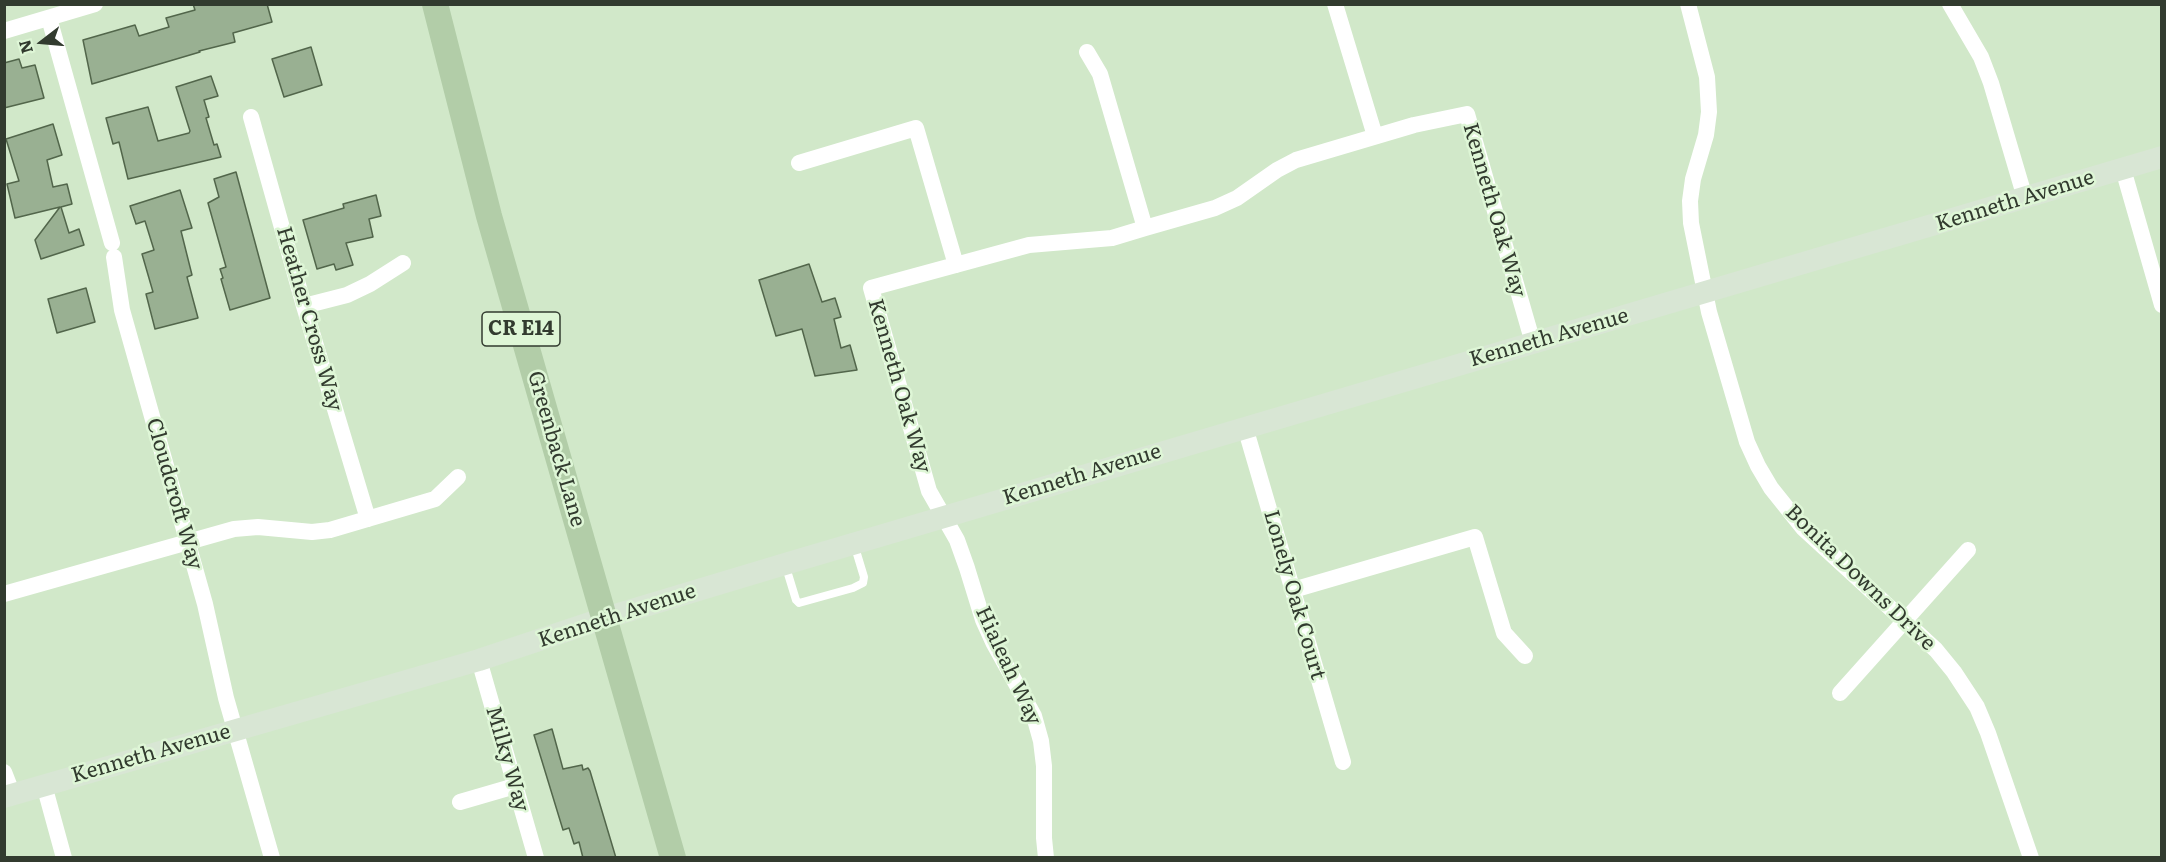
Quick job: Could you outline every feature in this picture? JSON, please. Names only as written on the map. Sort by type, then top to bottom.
[{"type":"main road","name":"Greenback Lane","points":[[435,4],[489,216],[673,858]]},
{"type":"main road","name":"Kenneth Avenue","points":[[9,796],[479,660],[605,618],[785,564],[2162,157]]},
{"type":"street","points":[[4,31],[95,4]]},
{"type":"street","points":[[1335,4],[1375,136]]},
{"type":"street","name":"Bonita Downs Drive","points":[[1688,4],[1709,88],[1706,135],[1690,201],[1691,223],[1709,312],[1743,430],[1758,466],[1771,488],[1803,528],[1936,650],[1954,672],[1977,707],[1988,733],[2031,858]]},
{"type":"street","points":[[1950,4],[1981,57],[1991,83],[2025,198]]},
{"type":"street","name":"Cloudcroft Way","points":[[49,18],[113,250],[122,310],[205,604],[226,698],[272,858]]},
{"type":"street","points":[[1087,51],[1100,74],[1145,228]]},
{"type":"street","name":"Kenneth Oak Way","points":[[944,517],[929,491],[871,288],[1029,245],[1112,238],[1215,208],[1237,198],[1277,170],[1296,160],[1375,136],[1467,114],[1533,343]]},
{"type":"street","name":"Heather Cross Way","points":[[251,117],[304,306],[368,519]]},
{"type":"street","points":[[799,163],[916,128],[956,265]]},
{"type":"street","points":[[2123,169],[2162,305]]},
{"type":"street","points":[[304,306],[347,295],[370,284],[403,263]]},
{"type":"street","name":"Lonely Oak Court","points":[[1245,427],[1343,762]]},
{"type":"street","points":[[4,594],[234,529],[258,527],[312,532],[330,530],[435,499],[458,477]]},
{"type":"street","name":"Hialeah Way","points":[[944,517],[957,540],[982,620],[1034,716],[1041,741],[1044,766],[1046,858]]},
{"type":"street","points":[[1293,590],[1475,537],[1504,633],[1525,656]]},
{"type":"street","points":[[1840,693],[1968,549]]},
{"type":"street","name":"Milky Way","points":[[479,660],[536,858]]},
{"type":"street","points":[[4,772],[9,796]]},
{"type":"street","points":[[44,785],[64,858]]},
{"type":"street","points":[[460,802],[515,786]]},
{"type":"lane","points":[[785,564],[796,600],[799,603],[810,600],[863,583],[864,577],[854,544]]},
{"type":"building","points":[[193,4],[267,4],[272,22],[233,33],[235,42],[92,84],[83,40],[135,25],[139,36],[169,27],[166,18],[195,10]]},
{"type":"building","points":[[311,47],[322,85],[284,97],[272,59]]},
{"type":"building","points":[[19,59],[22,68],[35,65],[44,98],[4,108],[4,63]]},
{"type":"building","points":[[211,76],[218,96],[204,100],[209,117],[206,118],[214,145],[217,144],[221,157],[128,179],[119,142],[113,144],[106,118],[148,107],[158,141],[189,133],[176,87]]},
{"type":"building","points":[[53,124],[62,155],[47,160],[53,187],[67,184],[72,204],[61,207],[69,233],[79,229],[84,245],[41,259],[35,240],[60,207],[15,218],[7,184],[19,181],[6,139]]},
{"type":"building","points":[[236,172],[270,298],[230,310],[220,269],[226,267],[208,203],[219,197],[214,179]]},
{"type":"building","points":[[180,190],[192,228],[181,231],[192,275],[187,277],[198,318],[155,329],[146,294],[153,292],[142,254],[154,250],[145,221],[136,224],[130,206]]},
{"type":"building","points":[[376,195],[381,216],[369,219],[373,237],[346,243],[353,265],[336,270],[334,264],[317,269],[303,220],[344,208],[343,204]]},
{"type":"building","points":[[809,264],[822,302],[835,298],[841,317],[834,319],[841,348],[850,345],[857,370],[815,376],[802,329],[776,336],[759,280]]},
{"type":"building","points":[[86,288],[95,322],[57,333],[48,299]]},
{"type":"building","points":[[552,729],[563,769],[582,765],[583,770],[588,768],[590,771],[616,858],[583,858],[579,842],[574,844],[569,828],[563,830],[534,735]]}]
